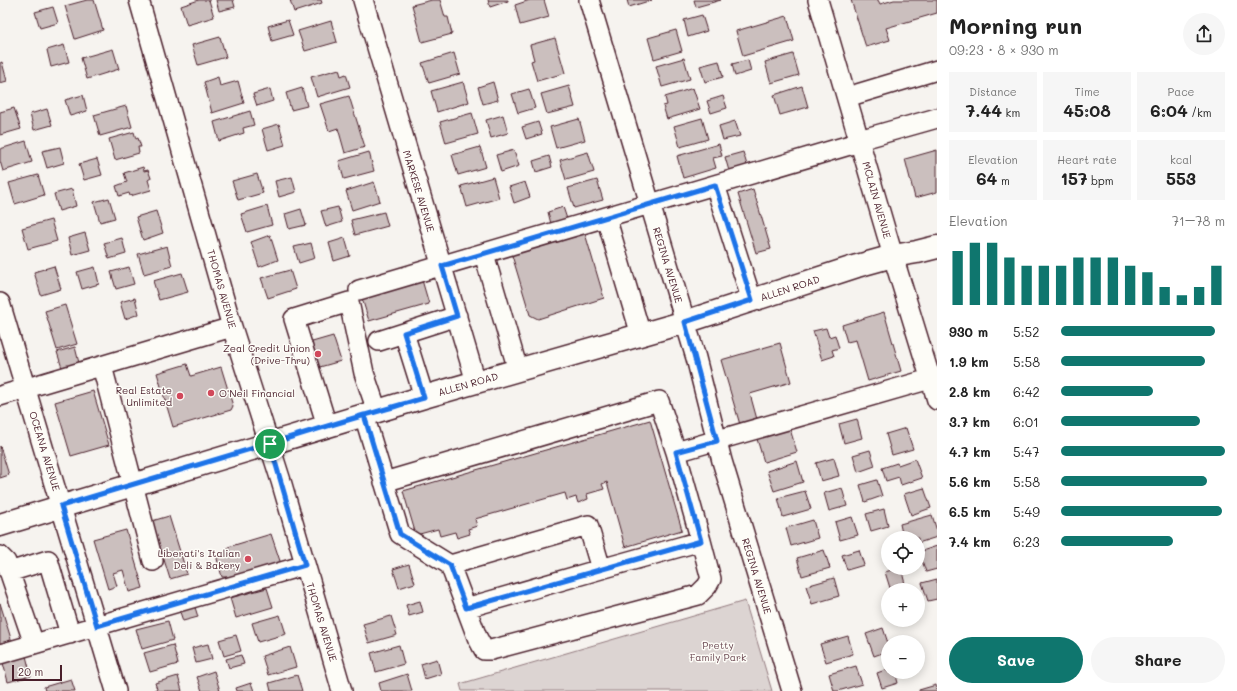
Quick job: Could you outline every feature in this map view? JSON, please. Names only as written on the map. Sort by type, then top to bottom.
[{"type":"main road","name":"ALLEN ROAD","points":[[0,525],[370,413],[685,322],[857,266],[893,256],[937,247]]},
{"type":"street","name":"THOMAS AVENUE","points":[[139,0],[232,326],[270,444],[342,691]]},
{"type":"street","name":"MARKESE AVENUE","points":[[363,0],[476,382]]},
{"type":"street","name":"REGINA AVENUE","points":[[589,0],[685,322],[722,461],[792,691]]},
{"type":"street","name":"MCLAIN AVENUE","points":[[818,0],[893,256],[934,378],[937,400]]},
{"type":"street","points":[[847,96],[937,70]]},
{"type":"street","points":[[359,290],[937,118]]},
{"type":"street","points":[[715,185],[752,300]]},
{"type":"street","points":[[606,217],[641,335]]},
{"type":"street","points":[[484,254],[518,370]]},
{"type":"street","points":[[327,426],[294,319],[349,302],[384,482],[400,534],[450,565],[477,637],[484,650],[492,650],[698,595],[707,586],[711,578],[676,452],[660,401],[384,482]]},
{"type":"street","name":"OCEANA AVENUE","points":[[0,303],[116,691]]},
{"type":"street","points":[[379,341],[457,316]]},
{"type":"street","points":[[0,396],[232,326]]},
{"type":"street","points":[[404,333],[424,398]]},
{"type":"street","points":[[102,366],[153,561]]},
{"type":"street","points":[[676,452],[934,378]]},
{"type":"street","points":[[450,565],[588,525],[601,569]]},
{"type":"street","points":[[466,608],[701,541]]},
{"type":"street","points":[[34,644],[4,564],[48,560],[70,634]]},
{"type":"street","points":[[0,654],[305,565]]},
{"type":"green space","name":"Pretty Family Park","points":[[745,601],[772,691],[462,691],[460,684]]},
{"type":"building","points":[[87,0],[94,0],[103,30],[75,39],[65,6]]},
{"type":"building","points":[[199,0],[209,0],[214,17],[187,25],[181,6]]},
{"type":"building","points":[[216,0],[233,0],[235,7],[219,11]]},
{"type":"building","points":[[290,0],[321,0],[322,3],[294,12]]},
{"type":"building","points":[[432,0],[440,0],[445,17],[448,17],[452,34],[422,42],[412,5]]},
{"type":"building","points":[[488,0],[508,0],[508,1],[490,7]]},
{"type":"building","points":[[530,0],[544,0],[549,17],[520,25],[515,5]]},
{"type":"building","points":[[627,0],[652,0],[629,7]]},
{"type":"building","points":[[694,0],[721,0],[696,7]]},
{"type":"building","points":[[851,0],[878,0],[880,4],[894,0],[937,0],[937,13],[886,28],[890,40],[866,47]]},
{"type":"building","points":[[53,7],[58,23],[40,28],[35,12]]},
{"type":"building","points":[[702,15],[707,31],[688,37],[684,20]]},
{"type":"building","points":[[787,16],[794,41],[743,56],[736,31]]},
{"type":"building","points":[[288,20],[293,35],[272,41],[268,26]]},
{"type":"building","points":[[331,21],[337,42],[305,51],[298,31]]},
{"type":"building","points":[[676,30],[682,51],[654,59],[648,38]]},
{"type":"building","points":[[220,37],[226,57],[198,65],[192,45]]},
{"type":"building","points":[[555,38],[565,73],[537,81],[531,61],[534,60],[530,45]]},
{"type":"building","points":[[64,45],[69,62],[51,67],[47,50]]},
{"type":"building","points":[[113,49],[119,69],[87,79],[81,58]]},
{"type":"building","points":[[454,53],[460,74],[429,83],[422,63]]},
{"type":"building","points":[[793,54],[799,75],[771,83],[765,62]]},
{"type":"building","points":[[684,58],[690,79],[662,87],[656,66]]},
{"type":"building","points":[[748,60],[751,71],[735,76],[732,64]]},
{"type":"building","points":[[719,61],[723,77],[705,82],[700,66]]},
{"type":"building","points":[[2,62],[7,81],[0,83],[0,63]]},
{"type":"building","points":[[339,69],[341,76],[346,74],[350,87],[317,97],[311,77]]},
{"type":"building","points":[[218,77],[220,86],[238,81],[244,103],[212,113],[204,82]]},
{"type":"building","points":[[463,82],[469,102],[437,112],[431,91]]},
{"type":"building","points":[[493,82],[498,100],[483,104],[478,87]]},
{"type":"building","points":[[569,86],[575,107],[547,114],[541,94]]},
{"type":"building","points":[[802,86],[808,107],[780,115],[774,95]]},
{"type":"building","points":[[302,88],[307,106],[291,110],[286,93]]},
{"type":"building","points":[[693,88],[700,109],[667,119],[663,106],[667,105],[665,97]]},
{"type":"building","points":[[270,89],[273,101],[257,106],[253,94]]},
{"type":"building","points":[[529,89],[535,108],[518,113],[512,94]]},
{"type":"building","points":[[83,95],[87,111],[70,116],[65,100]]},
{"type":"building","points":[[349,96],[365,147],[345,153],[338,128],[329,131],[320,104]]},
{"type":"building","points":[[723,96],[727,108],[711,113],[707,101]]},
{"type":"building","points":[[126,106],[132,127],[100,136],[94,115]]},
{"type":"building","points":[[14,108],[21,129],[0,135],[0,112]]},
{"type":"building","points":[[47,109],[52,125],[34,130],[30,114]]},
{"type":"building","points":[[250,111],[254,125],[243,128],[244,133],[219,141],[214,122]]},
{"type":"building","points":[[472,113],[478,134],[446,143],[440,122]]},
{"type":"building","points":[[503,115],[508,133],[491,138],[486,120]]},
{"type":"building","points":[[702,118],[708,139],[680,147],[674,126]]},
{"type":"building","points":[[579,119],[585,140],[556,148],[550,127]]},
{"type":"building","points":[[735,121],[740,136],[723,140],[719,126]]},
{"type":"building","points":[[538,122],[542,134],[526,139],[522,127]]},
{"type":"building","points":[[279,124],[285,145],[268,150],[262,129]]},
{"type":"building","points":[[134,132],[141,147],[138,147],[139,153],[115,160],[109,139]]},
{"type":"building","points":[[26,141],[32,162],[3,171],[0,161],[0,149]]},
{"type":"building","points":[[719,144],[722,156],[713,158],[716,168],[683,178],[677,156]]},
{"type":"building","points":[[60,147],[64,163],[47,168],[42,151]]},
{"type":"building","points":[[480,147],[486,167],[458,175],[452,155]]},
{"type":"building","points":[[514,150],[519,166],[501,172],[496,155]]},
{"type":"building","points":[[937,150],[937,192],[915,198],[905,159]]},
{"type":"building","points":[[369,152],[374,171],[344,179],[339,161]]},
{"type":"building","points":[[588,152],[594,172],[566,180],[560,160]]},
{"type":"building","points":[[743,152],[747,165],[729,171],[725,157]]},
{"type":"building","points":[[549,156],[552,167],[536,172],[533,161]]},
{"type":"building","points":[[97,159],[102,175],[84,180],[79,164]]},
{"type":"building","points":[[143,167],[144,171],[148,170],[151,178],[148,180],[151,190],[130,196],[129,193],[119,196],[116,186],[127,182],[124,173]]},
{"type":"building","points":[[257,174],[263,193],[238,200],[232,181]]},
{"type":"building","points":[[38,175],[44,195],[15,204],[9,183]]},
{"type":"building","points":[[292,177],[296,192],[279,197],[275,181]]},
{"type":"building","points":[[493,177],[499,198],[467,207],[461,186]]},
{"type":"building","points":[[597,180],[603,200],[574,208],[568,188]]},
{"type":"building","points":[[374,182],[380,201],[352,210],[346,191]]},
{"type":"building","points":[[525,182],[530,197],[514,203],[509,187]]},
{"type":"building","points":[[72,189],[76,206],[59,211],[54,194]]},
{"type":"building","points":[[753,189],[771,249],[756,253],[738,194]]},
{"type":"building","points":[[109,198],[115,218],[100,222],[94,202]]},
{"type":"building","points":[[267,206],[272,225],[247,232],[241,214]]},
{"type":"building","points":[[338,207],[342,222],[326,227],[321,211]]},
{"type":"building","points":[[563,207],[567,219],[551,224],[548,212]]},
{"type":"building","points":[[301,209],[306,225],[289,229],[285,214]]},
{"type":"building","points":[[156,211],[163,233],[143,240],[136,217]]},
{"type":"building","points":[[384,212],[388,226],[355,235],[351,220]]},
{"type":"building","points":[[51,220],[57,241],[28,249],[22,228]]},
{"type":"building","points":[[584,230],[604,298],[538,319],[530,315],[511,252]]},
{"type":"building","points":[[85,233],[90,250],[72,255],[68,238]]},
{"type":"building","points":[[270,235],[278,260],[259,267],[251,242]]},
{"type":"building","points":[[122,238],[126,254],[109,259],[104,243]]},
{"type":"building","points":[[345,238],[350,256],[334,261],[329,243]]},
{"type":"building","points":[[311,243],[315,258],[299,263],[294,247]]},
{"type":"building","points":[[167,246],[172,266],[144,274],[138,254]]},
{"type":"building","points":[[54,266],[61,289],[41,295],[34,272]]},
{"type":"building","points":[[95,267],[99,284],[82,289],[77,272]]},
{"type":"building","points":[[129,267],[134,284],[116,289],[111,272]]},
{"type":"building","points":[[290,270],[296,289],[268,298],[261,278]]},
{"type":"building","points":[[182,273],[188,292],[159,300],[153,281]]},
{"type":"building","points":[[422,280],[429,304],[369,321],[361,295]]},
{"type":"building","points":[[135,298],[139,314],[125,319],[120,302]]},
{"type":"building","points":[[65,305],[77,344],[57,350],[45,311]]},
{"type":"building","points":[[884,312],[901,371],[868,381],[856,340],[847,342],[842,325]]},
{"type":"building","points":[[826,328],[829,337],[835,335],[839,348],[832,350],[834,356],[822,360],[813,331]]},
{"type":"building","name":"Zeal Credit Union (Drive-Thru)","points":[[333,336],[341,361],[302,372],[295,347]]},
{"type":"building","points":[[780,343],[791,382],[750,394],[758,423],[741,428],[721,360]]},
{"type":"building","points":[[75,347],[79,363],[62,368],[57,352]]},
{"type":"building","points":[[187,364],[191,376],[221,367],[233,406],[231,410],[173,427],[157,373]]},
{"type":"building","points":[[93,391],[109,445],[71,456],[55,402]]},
{"type":"building","points":[[857,419],[862,438],[844,443],[839,424]]},
{"type":"building","points":[[650,420],[682,530],[625,547],[607,482],[602,484],[604,489],[587,494],[588,499],[578,503],[576,497],[567,500],[565,493],[475,519],[477,526],[468,529],[470,534],[457,538],[455,532],[440,536],[438,529],[416,535],[403,491]]},
{"type":"building","points":[[906,428],[913,449],[892,455],[886,434]]},
{"type":"building","points":[[790,429],[797,452],[764,462],[757,439]]},
{"type":"building","points":[[0,446],[9,475],[0,478]]},
{"type":"building","points":[[870,450],[875,466],[858,472],[853,455]]},
{"type":"building","points":[[834,458],[839,476],[821,481],[816,463]]},
{"type":"building","points":[[915,459],[922,478],[901,485],[899,477],[886,481],[882,468],[897,463],[898,465]]},
{"type":"building","points":[[797,461],[803,482],[774,491],[767,471]]},
{"type":"building","points":[[877,480],[882,496],[865,502],[860,485]]},
{"type":"building","points":[[842,488],[847,506],[829,511],[824,493]]},
{"type":"building","points":[[924,488],[931,508],[911,515],[904,494]]},
{"type":"building","points":[[805,491],[811,509],[783,517],[778,498]]},
{"type":"building","points":[[884,509],[888,526],[871,531],[866,514]]},
{"type":"building","points":[[932,515],[937,531],[937,537],[925,541],[925,531],[902,531],[900,524]]},
{"type":"building","points":[[169,516],[187,574],[170,579],[152,521]]},
{"type":"building","points":[[852,517],[858,535],[840,540],[835,522]]},
{"type":"building","points":[[813,520],[818,538],[791,546],[786,528]]},
{"type":"building","points":[[126,530],[143,588],[129,592],[123,570],[113,573],[117,586],[108,589],[93,539]]},
{"type":"building","name":"Liberati's Italian Deli & Bakery","points":[[271,534],[281,564],[237,577],[222,577],[216,555],[229,551],[228,547]]},
{"type":"building","points":[[937,546],[937,569],[926,572],[925,550]]},
{"type":"building","points":[[824,550],[830,568],[802,576],[797,558]]},
{"type":"building","points":[[859,550],[864,565],[847,570],[842,555]]},
{"type":"building","points":[[409,564],[415,583],[399,588],[393,569]]},
{"type":"building","points":[[886,575],[903,575],[905,583],[888,583]]},
{"type":"building","points":[[834,578],[839,596],[812,604],[806,586]]},
{"type":"building","points":[[937,579],[937,599],[928,601],[925,592],[925,583],[922,583]]},
{"type":"building","points":[[267,588],[273,607],[236,618],[230,598]]},
{"type":"building","points":[[420,601],[423,612],[409,616],[406,605]]},
{"type":"building","points":[[0,603],[12,642],[0,646]]},
{"type":"building","points":[[194,604],[198,617],[183,621],[179,609]]},
{"type":"building","points":[[280,615],[286,634],[258,642],[252,623]]},
{"type":"building","points":[[391,616],[397,635],[369,643],[363,624]]},
{"type":"building","points":[[168,621],[173,640],[142,649],[136,629]]},
{"type":"building","points":[[883,628],[885,635],[881,635],[881,654],[874,656],[866,634]]},
{"type":"building","points":[[236,635],[241,651],[224,656],[219,640]]},
{"type":"building","points":[[848,636],[853,654],[826,662],[820,644]]},
{"type":"building","points":[[208,644],[212,659],[196,663],[192,648]]},
{"type":"building","points":[[173,645],[178,664],[150,672],[144,653]]},
{"type":"building","points":[[399,645],[404,664],[376,672],[371,653]]},
{"type":"building","points":[[290,647],[296,667],[268,675],[262,656]]},
{"type":"building","points":[[241,655],[244,664],[229,668],[226,659]]},
{"type":"building","points":[[26,656],[31,676],[8,682],[3,663]]},
{"type":"building","points":[[437,659],[441,674],[425,679],[421,664]]},
{"type":"building","points":[[856,666],[862,684],[834,691],[829,674]]},
{"type":"building","points":[[214,671],[220,691],[202,691],[197,677]]},
{"type":"building","points":[[881,672],[881,679],[897,679],[898,683],[882,688],[877,673]]},
{"type":"building","points":[[407,674],[412,691],[381,691],[379,683]]},
{"type":"building","points":[[297,675],[302,691],[271,691],[269,683]]},
{"type":"building","points":[[178,676],[182,691],[154,690],[157,689],[155,683]]},
{"type":"building","points":[[71,679],[75,691],[45,691],[44,687]]},
{"type":"building","points":[[251,683],[254,691],[237,691],[236,688]]},
{"type":"building","points":[[936,685],[937,691],[919,691],[919,690]]},
{"type":"place","name":"Zeal Credit Union (Drive-Thru)","points":[[318,354]]},
{"type":"place","name":"O'Neil Financial","points":[[211,393]]},
{"type":"place","name":"Real Estate Unlimited","points":[[180,396]]},
{"type":"place","name":"Liberati's Italian Deli & Bakery","points":[[248,559]]},
{"type":"route","points":[[270,444],[305,565],[97,626],[61,506],[270,444],[364,415],[400,534],[450,565],[466,608],[701,541],[676,452],[717,441],[696,358],[685,322],[752,300],[715,185],[442,266],[457,316],[404,333],[424,398],[364,415],[327,426],[270,444]]}]
